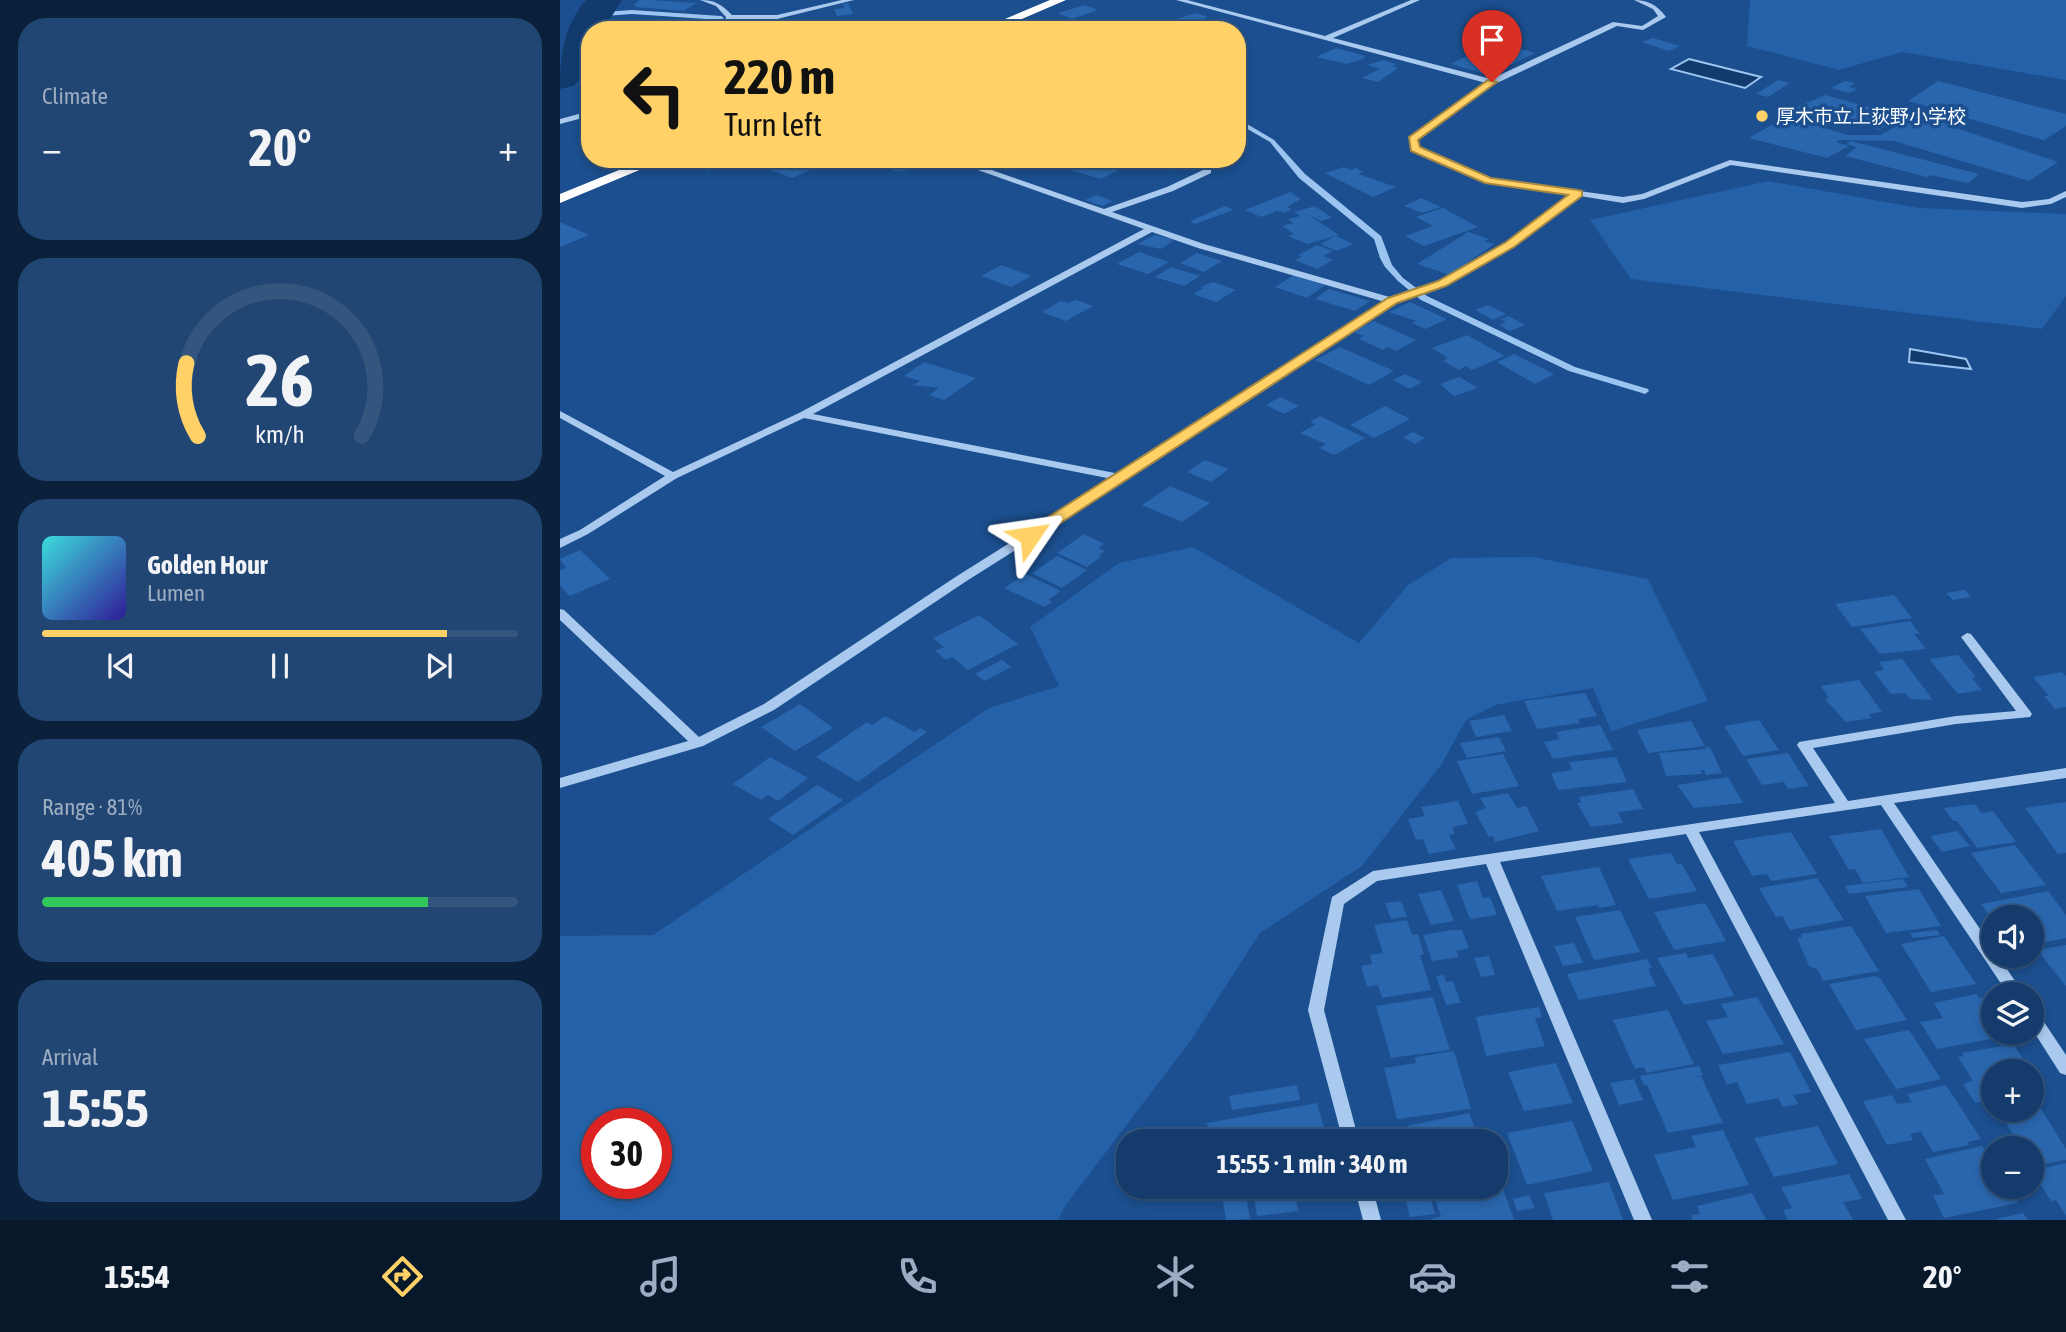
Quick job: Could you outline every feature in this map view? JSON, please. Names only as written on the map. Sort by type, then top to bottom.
[{"type":"highway","points":[[1008,21],[1060,0]]},
{"type":"highway","points":[[560,199],[637,168]]},
{"type":"street","points":[[703,0],[718,5],[730,17],[777,17],[851,0]]},
{"type":"street","points":[[1179,0],[1492,82]]},
{"type":"street","points":[[1325,39],[1417,0]]},
{"type":"street","points":[[1637,0],[1656,8],[1662,16],[1643,28],[1616,24],[1492,82],[1413,139],[1415,148],[1489,181],[1623,200],[1730,162],[2022,205],[2051,201],[2066,194]]},
{"type":"street","points":[[729,21],[730,17]]},
{"type":"street","points":[[560,122],[581,116]]},
{"type":"street","points":[[977,168],[1201,246],[1393,301]]},
{"type":"street","points":[[1104,212],[1170,189],[1208,171]]},
{"type":"street","points":[[560,783],[698,743],[794,692],[961,579],[1122,478],[1393,301],[1442,284],[1499,251],[1578,194]]},
{"type":"street","points":[[560,544],[673,476],[803,415],[1151,229]]},
{"type":"street","points":[[560,414],[673,476]]},
{"type":"street","points":[[803,415],[1122,478]]},
{"type":"street","points":[[560,613],[698,743]]},
{"type":"street","points":[[1844,806],[1804,745],[1956,720],[2025,714],[1967,637]]},
{"type":"street","points":[[1348,1129],[1316,1010],[1337,901],[1373,876],[2066,773]]},
{"type":"street","points":[[1885,800],[2008,982]]},
{"type":"street","points":[[1690,828],[1897,1220]]},
{"type":"street","points":[[1491,858],[1643,1220]]},
{"type":"street","points":[[2044,1035],[2066,1068]]},
{"type":"street","points":[[1366,1199],[1372,1220]]},
{"type":"shaded area","points":[[1750,0],[2066,0],[2066,80],[1902,52],[1839,70],[1747,46]]},
{"type":"shaded area","points":[[1689,59],[1761,77],[1745,88],[1671,69]]},
{"type":"shaded area","points":[[1768,181],[1919,208],[2066,214],[2066,296],[2042,329],[1631,279],[1590,220]]},
{"type":"shaded area","points":[[1910,349],[1966,359],[1971,369],[1909,362]]},
{"type":"shaded area","points":[[1193,547],[1359,643],[1408,585],[1451,558],[1533,557],[1648,579],[1708,701],[1611,731],[1593,688],[1495,705],[1466,720],[1441,765],[1362,866],[1260,933],[1191,1040],[1123,1129],[1116,1129],[1116,1139],[1065,1206],[1058,1220],[560,1220],[560,936],[653,935],[989,708],[1059,686],[1030,627],[1119,563]]},
{"type":"building","points":[[640,0],[697,3],[683,11],[633,5]]},
{"type":"building","points":[[848,3],[853,14],[837,16],[834,9],[845,8],[842,4]]},
{"type":"building","points":[[1085,5],[1098,10],[1072,19],[1058,13]]},
{"type":"building","points":[[1196,13],[1208,17],[1199,21],[1169,21]]},
{"type":"building","points":[[1653,38],[1680,46],[1669,51],[1642,42]]},
{"type":"building","points":[[1510,46],[1535,53],[1510,65],[1485,58]]},
{"type":"building","points":[[1336,48],[1366,58],[1347,64],[1316,57]]},
{"type":"building","points":[[1465,57],[1500,67],[1485,74],[1451,64]]},
{"type":"building","points":[[1383,60],[1396,64],[1392,66],[1398,68],[1378,82],[1362,78],[1380,69],[1367,65]]},
{"type":"building","points":[[1778,80],[1790,83],[1768,97],[1756,94]]},
{"type":"building","points":[[1845,81],[1855,83],[1849,87],[1857,89],[1849,93],[1831,88]]},
{"type":"building","points":[[1938,81],[2066,114],[2066,126],[2044,140],[1908,101]]},
{"type":"building","points":[[1825,95],[1904,116],[1878,130],[1818,111],[1809,112],[1795,108]]},
{"type":"building","points":[[1787,116],[1847,135],[1881,135],[1909,119],[1936,126],[1952,117],[1964,120],[1953,127],[2058,162],[2029,181],[1894,141],[1839,140],[1836,142],[1849,146],[1827,158],[1749,138]]},
{"type":"building","points":[[1851,141],[1979,174],[1968,183],[1930,175],[1927,177],[1845,156],[1857,147],[1846,144]]},
{"type":"building","points":[[1344,167],[1351,170],[1356,168],[1363,172],[1358,174],[1396,187],[1373,197],[1325,173]]},
{"type":"building","points":[[765,168],[814,168],[792,178]]},
{"type":"building","points":[[890,168],[911,168],[905,171],[893,171]]},
{"type":"building","points":[[1064,168],[1122,168],[1101,179]]},
{"type":"building","points":[[1290,192],[1301,199],[1287,207],[1292,209],[1285,213],[1277,211],[1261,217],[1245,210]]},
{"type":"building","points":[[1096,195],[1113,201],[1102,206],[1085,200]]},
{"type":"building","points":[[1421,198],[1441,207],[1422,213],[1404,206]]},
{"type":"building","points":[[1225,206],[1233,210],[1195,224],[1190,221]]},
{"type":"building","points":[[1315,206],[1332,218],[1321,221],[1307,214],[1339,235],[1307,244],[1288,236],[1294,234],[1282,226],[1293,223],[1288,219],[1300,216],[1294,212]]},
{"type":"building","points":[[1443,208],[1478,227],[1424,246],[1405,236],[1433,226],[1416,217]]},
{"type":"building","points":[[560,222],[589,235],[560,247]]},
{"type":"building","points":[[1468,232],[1489,239],[1484,241],[1494,244],[1450,275],[1417,264]]},
{"type":"building","points":[[1155,235],[1174,240],[1161,249],[1137,244]]},
{"type":"building","points":[[1336,236],[1353,244],[1337,251],[1320,244]]},
{"type":"building","points":[[1317,245],[1333,251],[1323,256],[1333,260],[1317,269],[1295,260],[1302,257],[1298,255]]},
{"type":"building","points":[[1139,252],[1169,262],[1148,274],[1117,264]]},
{"type":"building","points":[[1197,253],[1222,261],[1204,272],[1180,263]]},
{"type":"building","points":[[1001,265],[1031,276],[1011,287],[981,276]]},
{"type":"building","points":[[1171,267],[1200,276],[1184,286],[1155,277]]},
{"type":"building","points":[[1294,275],[1325,285],[1307,298],[1275,287]]},
{"type":"building","points":[[1213,282],[1236,290],[1216,302],[1193,294],[1204,288],[1200,287]]},
{"type":"building","points":[[1329,289],[1370,301],[1355,311],[1315,299]]},
{"type":"building","points":[[1076,300],[1093,306],[1066,321],[1042,312],[1061,301],[1069,303]]},
{"type":"building","points":[[1410,302],[1447,319],[1426,329],[1412,323],[1416,321],[1389,312]]},
{"type":"building","points":[[1488,305],[1506,314],[1493,320],[1475,310]]},
{"type":"building","points":[[1509,316],[1525,325],[1510,331],[1499,325],[1506,322],[1500,319]]},
{"type":"building","points":[[1374,321],[1416,340],[1396,351],[1388,347],[1383,350],[1359,339],[1364,336],[1353,332]]},
{"type":"building","points":[[1467,335],[1505,356],[1472,370],[1466,366],[1459,370],[1443,361],[1447,359],[1445,356],[1432,348]]},
{"type":"building","points":[[1340,347],[1394,371],[1369,385],[1315,360]]},
{"type":"building","points":[[1514,354],[1554,374],[1535,384],[1497,362]]},
{"type":"building","points":[[924,362],[976,378],[944,400],[929,395],[939,388],[913,385],[920,381],[904,376]]},
{"type":"building","points":[[1405,374],[1422,382],[1410,389],[1393,380]]},
{"type":"building","points":[[1459,377],[1478,388],[1454,396],[1440,384]]},
{"type":"building","points":[[1280,397],[1299,406],[1284,414],[1266,405]]},
{"type":"building","points":[[1385,406],[1410,419],[1374,438],[1350,425]]},
{"type":"building","points":[[1320,416],[1365,438],[1334,455],[1319,448],[1326,444],[1300,433],[1316,424],[1310,422]]},
{"type":"building","points":[[1413,432],[1425,438],[1415,444],[1403,437]]},
{"type":"building","points":[[1205,460],[1229,469],[1211,482],[1187,472]]},
{"type":"building","points":[[1170,486],[1210,503],[1182,522],[1142,505]]},
{"type":"building","points":[[1084,534],[1104,544],[1098,548],[1105,551],[1087,567],[1057,553]]},
{"type":"building","points":[[580,550],[610,579],[570,596],[560,586],[560,570],[566,568],[560,559]]},
{"type":"building","points":[[1057,556],[1087,570],[1062,588],[1032,573]]},
{"type":"building","points":[[1025,574],[1061,591],[1048,600],[1052,602],[1045,607],[1004,588]]},
{"type":"building","points":[[1965,590],[1971,597],[1953,600],[1946,593]]},
{"type":"building","points":[[1894,595],[1912,618],[1852,627],[1835,604]]},
{"type":"building","points":[[979,615],[1018,644],[968,670],[952,657],[946,660],[935,651],[944,647],[933,638]]},
{"type":"building","points":[[1910,621],[1920,634],[1914,634],[1926,649],[1880,654],[1860,629]]},
{"type":"building","points":[[1958,655],[1976,677],[1972,678],[1982,690],[1958,694],[1929,659]]},
{"type":"building","points":[[1902,659],[1933,700],[1910,699],[1905,693],[1891,694],[1874,672],[1884,670],[1879,662]]},
{"type":"building","points":[[1002,660],[1011,667],[985,681],[975,674]]},
{"type":"building","points":[[2062,672],[2066,676],[2066,707],[2055,709],[2044,696],[2049,696],[2033,677]]},
{"type":"building","points":[[1859,680],[1882,712],[1869,714],[1872,718],[1846,722],[1825,699],[1829,698],[1821,686]]},
{"type":"building","points":[[1585,693],[1597,716],[1578,719],[1580,723],[1537,729],[1524,701]]},
{"type":"building","points":[[800,704],[833,728],[795,751],[761,727]]},
{"type":"building","points":[[1504,715],[1512,731],[1476,737],[1469,721]]},
{"type":"building","points":[[885,716],[915,732],[920,728],[927,732],[858,782],[816,757],[867,722],[872,725]]},
{"type":"building","points":[[1759,720],[1779,750],[1743,756],[1724,726]]},
{"type":"building","points":[[1691,721],[1705,746],[1648,753],[1637,730]]},
{"type":"building","points":[[1600,725],[1613,750],[1553,759],[1544,742],[1559,739],[1556,732]]},
{"type":"building","points":[[1499,737],[1506,751],[1467,758],[1460,743]]},
{"type":"building","points":[[1705,747],[1710,747],[1722,773],[1706,775],[1704,770],[1700,770],[1702,774],[1666,776],[1659,753],[1706,749]]},
{"type":"building","points":[[1788,753],[1809,786],[1788,789],[1784,782],[1762,785],[1746,759]]},
{"type":"building","points":[[1503,754],[1519,786],[1472,794],[1457,761]]},
{"type":"building","points":[[770,757],[808,778],[778,801],[768,795],[761,800],[733,784]]},
{"type":"building","points":[[1616,757],[1627,782],[1558,790],[1551,773],[1572,770],[1569,762]]},
{"type":"building","points":[[1728,777],[1743,803],[1694,808],[1677,785]]},
{"type":"building","points":[[817,785],[843,800],[793,835],[768,819]]},
{"type":"building","points":[[1633,789],[1643,809],[1618,812],[1623,823],[1591,827],[1577,803],[1581,803],[1579,797]]},
{"type":"building","points":[[1508,793],[1517,808],[1526,806],[1539,831],[1495,842],[1493,836],[1489,837],[1475,812],[1486,808],[1480,798]]},
{"type":"building","points":[[1458,801],[1468,824],[1452,827],[1455,834],[1449,835],[1456,849],[1429,854],[1423,839],[1416,840],[1408,819],[1425,816],[1421,807]]},
{"type":"building","points":[[2066,802],[2066,853],[2058,854],[2025,808]]},
{"type":"building","points":[[1975,804],[1981,813],[1993,811],[2016,842],[1977,848],[1944,808]]},
{"type":"building","points":[[1881,829],[1909,877],[1863,883],[1855,869],[1849,870],[1829,836]]},
{"type":"building","points":[[1957,831],[1970,846],[1942,852],[1930,836]]},
{"type":"building","points":[[1791,832],[1817,874],[1771,881],[1767,874],[1752,876],[1733,841]]},
{"type":"building","points":[[2015,845],[2046,885],[2001,893],[1971,853]]},
{"type":"building","points":[[1671,853],[1677,864],[1682,864],[1697,891],[1649,899],[1628,859]]},
{"type":"building","points":[[1599,867],[1616,905],[1557,911],[1541,876]]},
{"type":"building","points":[[1817,878],[1844,920],[1790,930],[1782,916],[1776,917],[1759,888]]},
{"type":"building","points":[[1903,879],[1908,887],[1849,894],[1845,886]]},
{"type":"building","points":[[1477,881],[1483,898],[1490,897],[1497,915],[1470,919],[1457,885]]},
{"type":"building","points":[[1919,889],[1941,926],[1886,933],[1865,896]]},
{"type":"building","points":[[1441,890],[1454,921],[1431,925],[1418,894]]},
{"type":"building","points":[[2048,891],[2066,915],[2066,938],[2044,943],[2044,905],[1981,904]]},
{"type":"building","points":[[1401,901],[1407,917],[1391,919],[1385,903]]},
{"type":"building","points":[[1705,903],[1726,941],[1674,950],[1654,912]]},
{"type":"building","points":[[1620,910],[1640,952],[1594,960],[1575,917]]},
{"type":"building","points":[[1407,920],[1412,935],[1418,934],[1424,955],[1420,955],[1431,990],[1382,998],[1378,985],[1367,987],[1361,966],[1372,964],[1370,955],[1383,953],[1374,925]]},
{"type":"building","points":[[1851,926],[1879,971],[1823,981],[1818,970],[1809,966],[1797,938],[1802,937],[1801,934]]},
{"type":"building","points":[[1462,930],[1469,948],[1456,951],[1459,957],[1432,961],[1423,935]]},
{"type":"building","points":[[1937,930],[1940,935],[1913,938],[1910,933]]},
{"type":"building","points":[[1944,936],[1976,984],[1931,992],[1901,944]]},
{"type":"building","points":[[1574,943],[1583,963],[1563,966],[1554,946]]},
{"type":"building","points":[[2066,945],[2066,986],[2044,959],[2044,949]]},
{"type":"building","points":[[1686,953],[1688,958],[1713,954],[1734,996],[1684,1005],[1657,958]]},
{"type":"building","points":[[1489,956],[1495,975],[1481,977],[1474,958]]},
{"type":"building","points":[[1647,959],[1652,968],[1648,969],[1656,986],[1579,1000],[1567,974]]},
{"type":"building","points":[[1444,975],[1446,982],[1453,981],[1461,1003],[1446,1005],[1436,976]]},
{"type":"building","points":[[1875,976],[1880,978],[1907,1020],[1856,1030],[1829,984]]},
{"type":"building","points":[[1976,994],[1981,998],[1981,1041],[1937,1049],[1920,1022],[1943,1018],[1934,1003]]},
{"type":"building","points":[[1433,997],[1450,1050],[1391,1058],[1376,1006]]},
{"type":"building","points":[[1757,997],[1784,1044],[1723,1054],[1706,1021],[1728,1017],[1721,1004]]},
{"type":"building","points":[[1539,1007],[1542,1017],[1535,1018],[1545,1046],[1486,1056],[1476,1017]]},
{"type":"building","points":[[1668,1010],[1694,1064],[1646,1073],[1644,1067],[1635,1069],[1613,1020]]},
{"type":"building","points":[[1909,1030],[1941,1079],[1896,1089],[1864,1039]]},
{"type":"building","points":[[2014,1045],[2023,1059],[1981,1059],[1981,1102],[1975,1103],[1963,1084],[1973,1081],[1958,1057],[1964,1056],[1962,1053]]},
{"type":"building","points":[[1454,1051],[1471,1109],[1397,1119],[1384,1068],[1416,1063],[1415,1057]]},
{"type":"building","points":[[1790,1052],[1811,1092],[1793,1095],[1798,1104],[1783,1107],[1778,1098],[1747,1104],[1737,1082],[1727,1085],[1718,1065]]},
{"type":"building","points":[[1556,1063],[1573,1103],[1524,1111],[1508,1072]]},
{"type":"building","points":[[1699,1066],[1703,1075],[1686,1079],[1701,1076],[1723,1123],[1668,1133],[1647,1085],[1644,1085],[1640,1076]]},
{"type":"building","points":[[1634,1079],[1643,1100],[1619,1105],[1610,1083]]},
{"type":"building","points":[[1297,1085],[1300,1100],[1232,1110],[1229,1096]]},
{"type":"building","points":[[1946,1085],[1981,1139],[1968,1142],[1969,1145],[1933,1152],[1921,1132],[1910,1134],[1913,1140],[1887,1145],[1863,1101],[1892,1095],[1897,1104],[1912,1102],[1907,1094]]},
{"type":"building","points":[[1317,1103],[1325,1129],[1208,1129],[1207,1123]]},
{"type":"building","points":[[1469,1113],[1475,1129],[1408,1129],[1407,1126]]},
{"type":"building","points":[[2044,1114],[2066,1149],[2066,1160],[2044,1164],[2044,1136],[2014,1136],[2006,1122],[2044,1122]]},
{"type":"building","points":[[1572,1121],[1593,1171],[1527,1185],[1508,1133]]},
{"type":"building","points":[[1818,1126],[1838,1164],[1774,1177],[1754,1138]]},
{"type":"building","points":[[1723,1130],[1749,1185],[1673,1200],[1654,1155],[1696,1147],[1691,1136]]},
{"type":"building","points":[[1981,1146],[1981,1199],[2016,1199],[2018,1203],[1944,1218],[1933,1195],[1944,1194],[1925,1159]]},
{"type":"building","points":[[2066,1163],[2066,1216],[2056,1200],[2051,1201],[2044,1190],[2044,1168]]},
{"type":"building","points":[[1849,1174],[1862,1199],[1843,1202],[1853,1220],[1788,1220],[1783,1210],[1792,1208],[1781,1187]]},
{"type":"building","points":[[1609,1182],[1623,1220],[1553,1220],[1544,1193]]},
{"type":"building","points":[[1752,1193],[1766,1220],[1693,1220],[1691,1215],[1700,1214],[1697,1206]]},
{"type":"building","points":[[1529,1195],[1535,1208],[1517,1211],[1513,1199]]},
{"type":"building","points":[[1222,1199],[1246,1199],[1250,1219],[1226,1220]]},
{"type":"building","points":[[1254,1199],[1296,1199],[1298,1211],[1257,1216]]},
{"type":"building","points":[[1405,1199],[1431,1199],[1435,1214],[1410,1217]]},
{"type":"building","points":[[1435,1199],[1507,1199],[1514,1220],[1429,1220],[1441,1216]]},
{"type":"building","points":[[2023,1213],[2028,1220],[1997,1220],[1997,1219]]},
{"type":"waterway","points":[[589,21],[605,0]]},
{"type":"waterway","points":[[590,15],[632,12],[721,18]]},
{"type":"waterway","points":[[560,78],[581,58]]},
{"type":"waterway","points":[[1246,125],[1272,141],[1302,176],[1378,238],[1388,266],[1424,298],[1572,369],[1645,391]]},
{"type":"place","name":"厚木市立上荻野小学校","points":[[1762,116]]},
{"type":"route","points":[[1030,536],[1393,301],[1442,284],[1510,244],[1578,194],[1489,181],[1415,148],[1413,139],[1492,82]]}]
